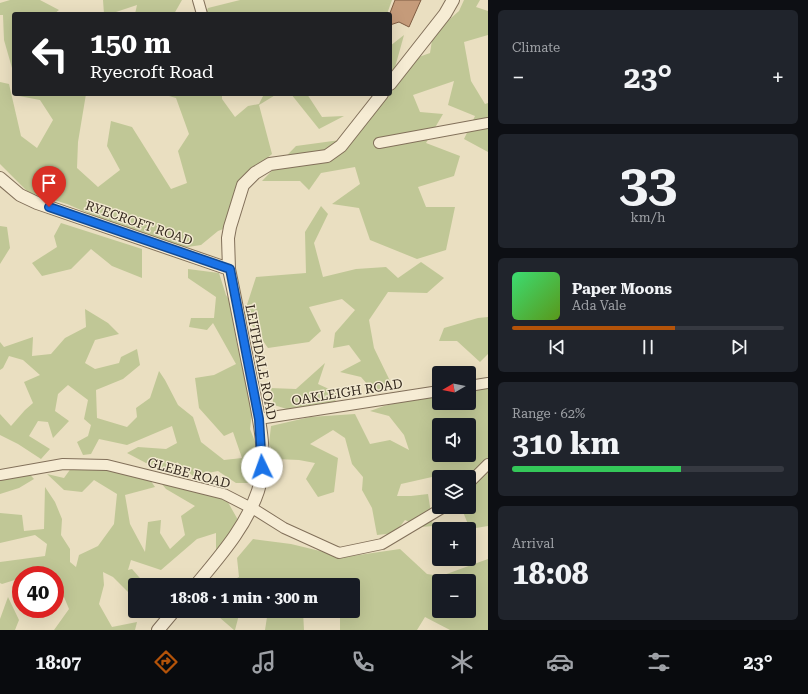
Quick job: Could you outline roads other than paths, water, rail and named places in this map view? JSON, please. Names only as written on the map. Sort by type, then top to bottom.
[{"type":"street","points":[[198,0],[201,12]]},
{"type":"street","points":[[392,81],[445,14],[453,0]]},
{"type":"street","name":"LEITHDALE ROAD","points":[[202,578],[227,546],[250,508],[257,492],[262,467],[259,419],[230,269],[228,238],[230,227],[244,185],[255,173],[270,164],[327,156],[341,146],[380,96]]},
{"type":"street","points":[[379,143],[488,123]]},
{"type":"street","name":"RYECROFT ROAD","points":[[0,178],[20,195],[37,203],[230,269]]},
{"type":"street","points":[[476,385],[488,383]]},
{"type":"street","name":"OAKLEIGH ROAD","points":[[259,419],[432,392]]},
{"type":"street","name":"GLEBE ROAD","points":[[0,475],[63,464],[107,465],[224,494],[284,528],[339,553],[382,544],[432,514]]},
{"type":"street","points":[[476,476],[488,464]]},
{"type":"street","points":[[158,630],[168,618]]}]
